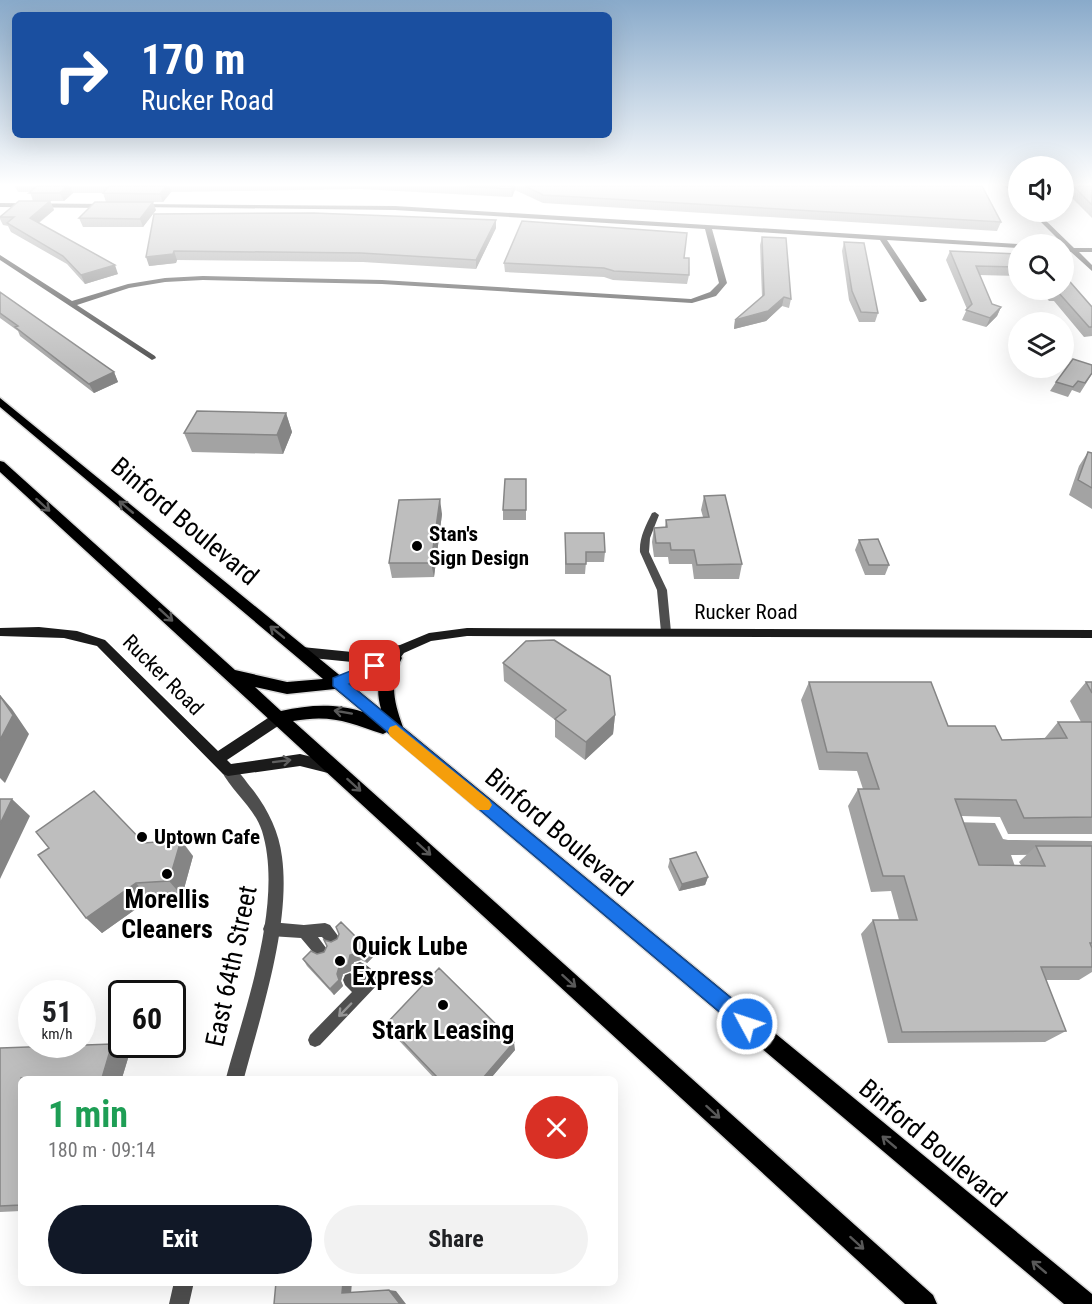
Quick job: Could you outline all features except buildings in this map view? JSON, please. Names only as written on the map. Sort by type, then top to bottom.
[{"type":"main road","name":"Binford Boulevard","points":[[0,401],[1084,1304]]},
{"type":"main road","points":[[0,465],[232,673],[924,1304]]},
{"type":"main road","points":[[397,733],[384,689],[384,679],[398,653]]},
{"type":"main road","points":[[232,673],[275,689],[304,689],[338,682]]},
{"type":"main road","points":[[279,718],[313,710],[345,711],[397,733]]},
{"type":"street","points":[[71,304],[128,286],[194,278],[392,283],[692,301],[713,294],[723,283],[713,247]]},
{"type":"street","points":[[888,247],[923,300]]},
{"type":"street","points":[[1074,250],[1092,250]]},
{"type":"street","points":[[1074,251],[1092,269]]},
{"type":"street","points":[[0,257],[152,358]]},
{"type":"street","name":"Rucker Road","points":[[0,632],[65,633],[87,636],[101,643],[222,764]]},
{"type":"street","name":"Rucker Road","points":[[338,682],[429,637],[467,632],[1092,633]]},
{"type":"street","name":"Rucker Road","points":[[303,652],[352,657],[398,653]]},
{"type":"street","points":[[222,764],[279,718]]},
{"type":"street","points":[[222,764],[300,760],[336,770]]},
{"type":"street","name":"East 64th Street","points":[[222,764],[251,798],[272,839],[276,876],[270,929],[235,1076]]},
{"type":"street","points":[[179,1304],[183,1286]]},
{"type":"lane","points":[[655,515],[643,541],[645,557],[661,587],[666,632]]},
{"type":"lane","points":[[270,929],[304,932],[325,930],[334,940]]},
{"type":"lane","points":[[304,932],[322,952]]},
{"type":"lane","points":[[315,1040],[362,992],[355,974]]},
{"type":"shaded area","points":[[952,822],[995,823],[1003,839],[1008,840],[1092,841],[1092,854],[1011,855],[1017,872],[969,874]]},
{"type":"slow traffic","points":[[396,731],[484,805]]},
{"type":"place","name":"Stan's Sign Design","points":[[417,546]]},
{"type":"place","name":"Uptown Cafe","points":[[142,837]]},
{"type":"place","name":"Morellis Cleaners","points":[[167,874]]},
{"type":"place","name":"Quick Lube Express","points":[[340,961]]},
{"type":"place","name":"Stark Leasing","points":[[443,1005]]},
{"type":"route","points":[[375,666],[338,682],[747,1024]]}]
